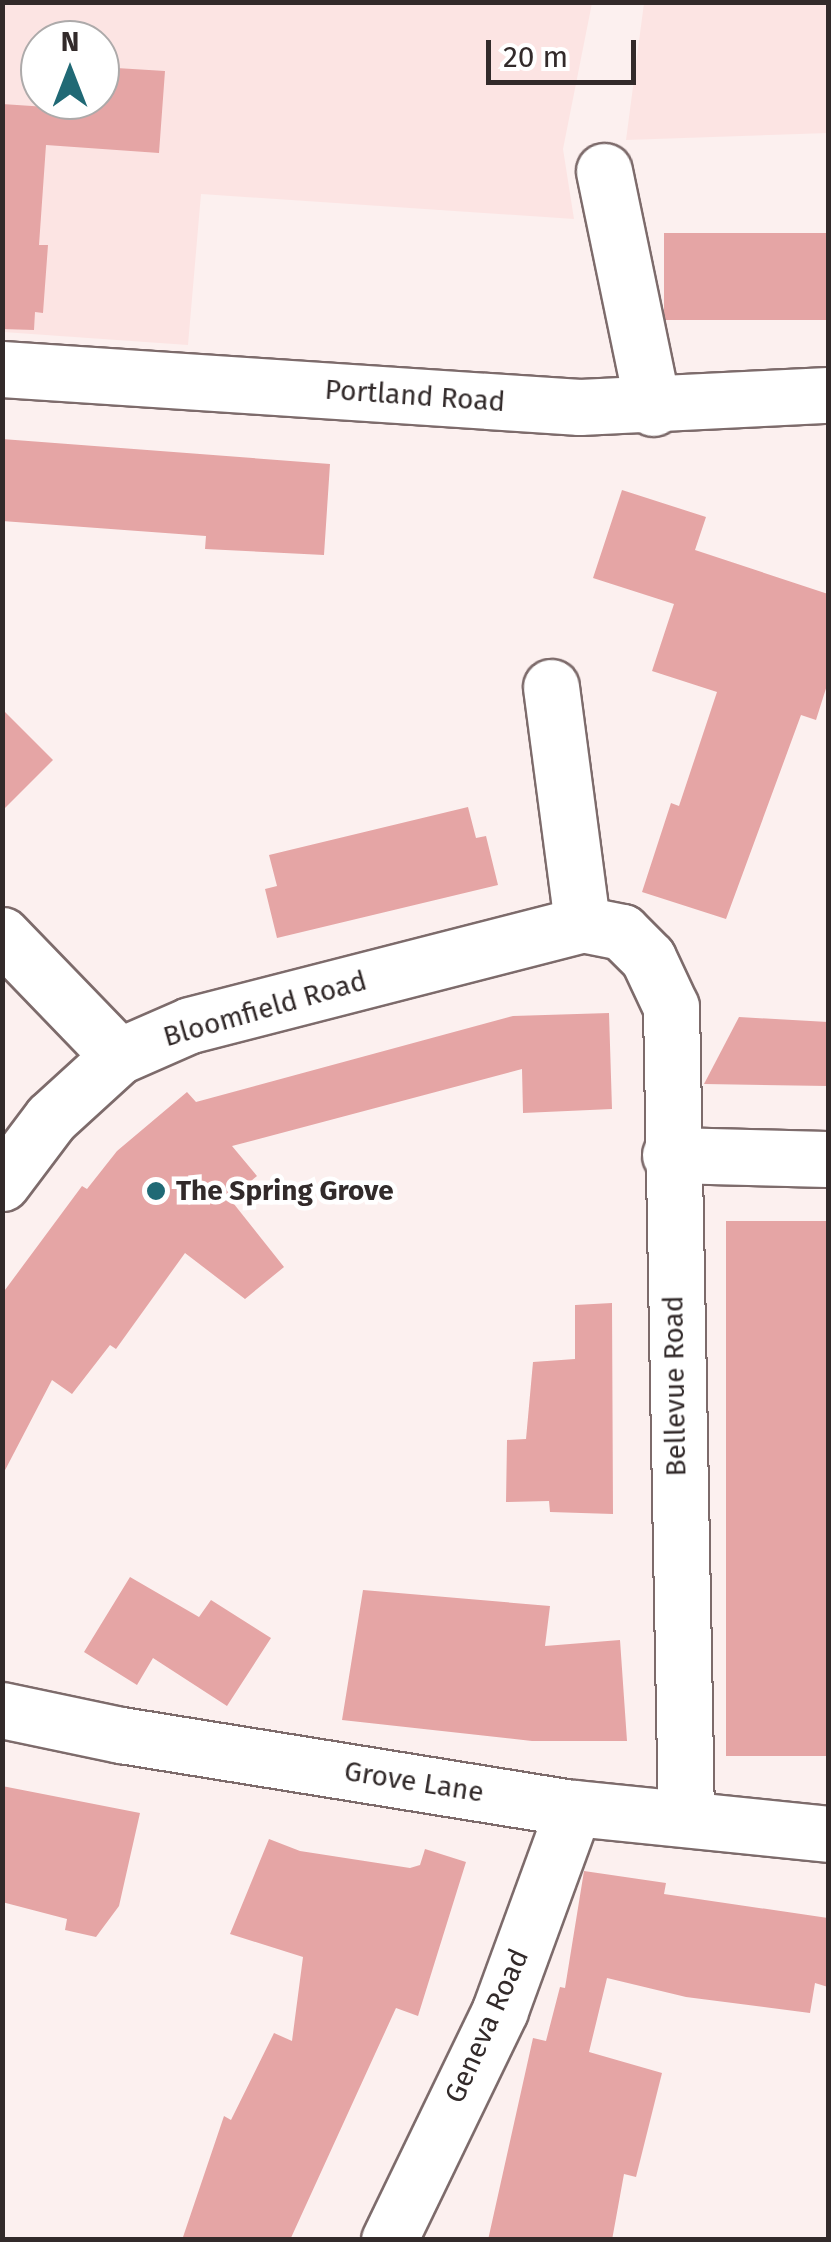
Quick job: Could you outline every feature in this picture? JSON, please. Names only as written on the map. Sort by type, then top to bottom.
[{"type":"street","points":[[604,171],[653,408]]},
{"type":"street","name":"Portland Road","points":[[2,369],[653,408],[828,395]]},
{"type":"street","points":[[552,686],[582,924]]},
{"type":"street","name":"Bellevue Road","points":[[582,924],[622,932],[648,958],[671,1007],[670,1155],[686,1818]]},
{"type":"street","name":"Bloomfield Road","points":[[2,1183],[51,1118],[119,1056],[190,1025],[582,924]]},
{"type":"street","points":[[2,934],[119,1056]]},
{"type":"street","points":[[670,1155],[828,1159]]},
{"type":"street","name":"Grove Lane","points":[[2,1710],[121,1735],[574,1808],[828,1834]]},
{"type":"street","name":"Geneva Road","points":[[389,2240],[500,2010],[574,1808]]},
{"type":"shaded area","points":[[2,3],[592,3],[563,149],[574,219],[201,194],[188,345],[3,332]]},
{"type":"shaded area","points":[[644,3],[828,3],[828,133],[626,140]]},
{"type":"building","points":[[120,68],[165,71],[159,153],[46,145],[39,245],[48,245],[43,313],[35,312],[34,330],[2,329],[2,104],[20,105],[20,120],[120,120]]},
{"type":"building","points":[[664,233],[828,233],[828,320],[664,320]]},
{"type":"building","points":[[2,439],[330,464],[324,555],[205,549],[206,536],[2,521]]},
{"type":"building","points":[[622,490],[706,517],[695,550],[828,594],[828,682],[816,720],[801,715],[726,919],[642,892],[671,803],[679,806],[717,692],[652,671],[674,604],[593,578]]},
{"type":"building","points":[[2,709],[53,760],[2,811]]},
{"type":"building","points":[[468,807],[476,838],[486,836],[498,885],[277,938],[265,889],[277,886],[269,855]]},
{"type":"building","points":[[609,1013],[612,1109],[523,1113],[522,1069],[232,1146],[257,1176],[230,1199],[284,1267],[245,1299],[185,1253],[116,1349],[110,1345],[72,1394],[52,1380],[2,1476],[2,1294],[82,1186],[87,1189],[117,1151],[187,1092],[196,1102],[513,1016]]},
{"type":"building","points":[[739,1017],[828,1022],[828,1086],[704,1084]]},
{"type":"building","points":[[726,1221],[828,1221],[828,1756],[726,1756]]},
{"type":"building","points":[[612,1303],[613,1514],[550,1512],[549,1501],[506,1502],[507,1440],[526,1439],[533,1362],[575,1359],[575,1305]]},
{"type":"building","points":[[130,1577],[199,1617],[211,1600],[271,1638],[227,1706],[153,1658],[137,1685],[84,1652]]},
{"type":"building","points":[[363,1590],[550,1606],[545,1646],[620,1640],[627,1741],[532,1741],[342,1720]]},
{"type":"building","points":[[2,1786],[140,1813],[119,1906],[96,1937],[65,1930],[67,1919],[2,1902]]},
{"type":"building","points":[[269,1839],[300,1851],[410,1868],[420,1865],[425,1849],[466,1862],[418,2016],[396,2008],[290,2240],[182,2240],[224,2116],[231,2120],[274,2033],[292,2041],[303,1957],[230,1934]]},
{"type":"building","points":[[584,1871],[666,1883],[664,1894],[828,1918],[828,1987],[815,1983],[810,2013],[686,1997],[607,1978],[589,2052],[662,2073],[636,2177],[624,2174],[612,2240],[488,2240],[533,2038],[546,2041],[560,1987],[565,1988]]},
{"type":"place","name":"The Spring Grove","points":[[156,1191]]}]
